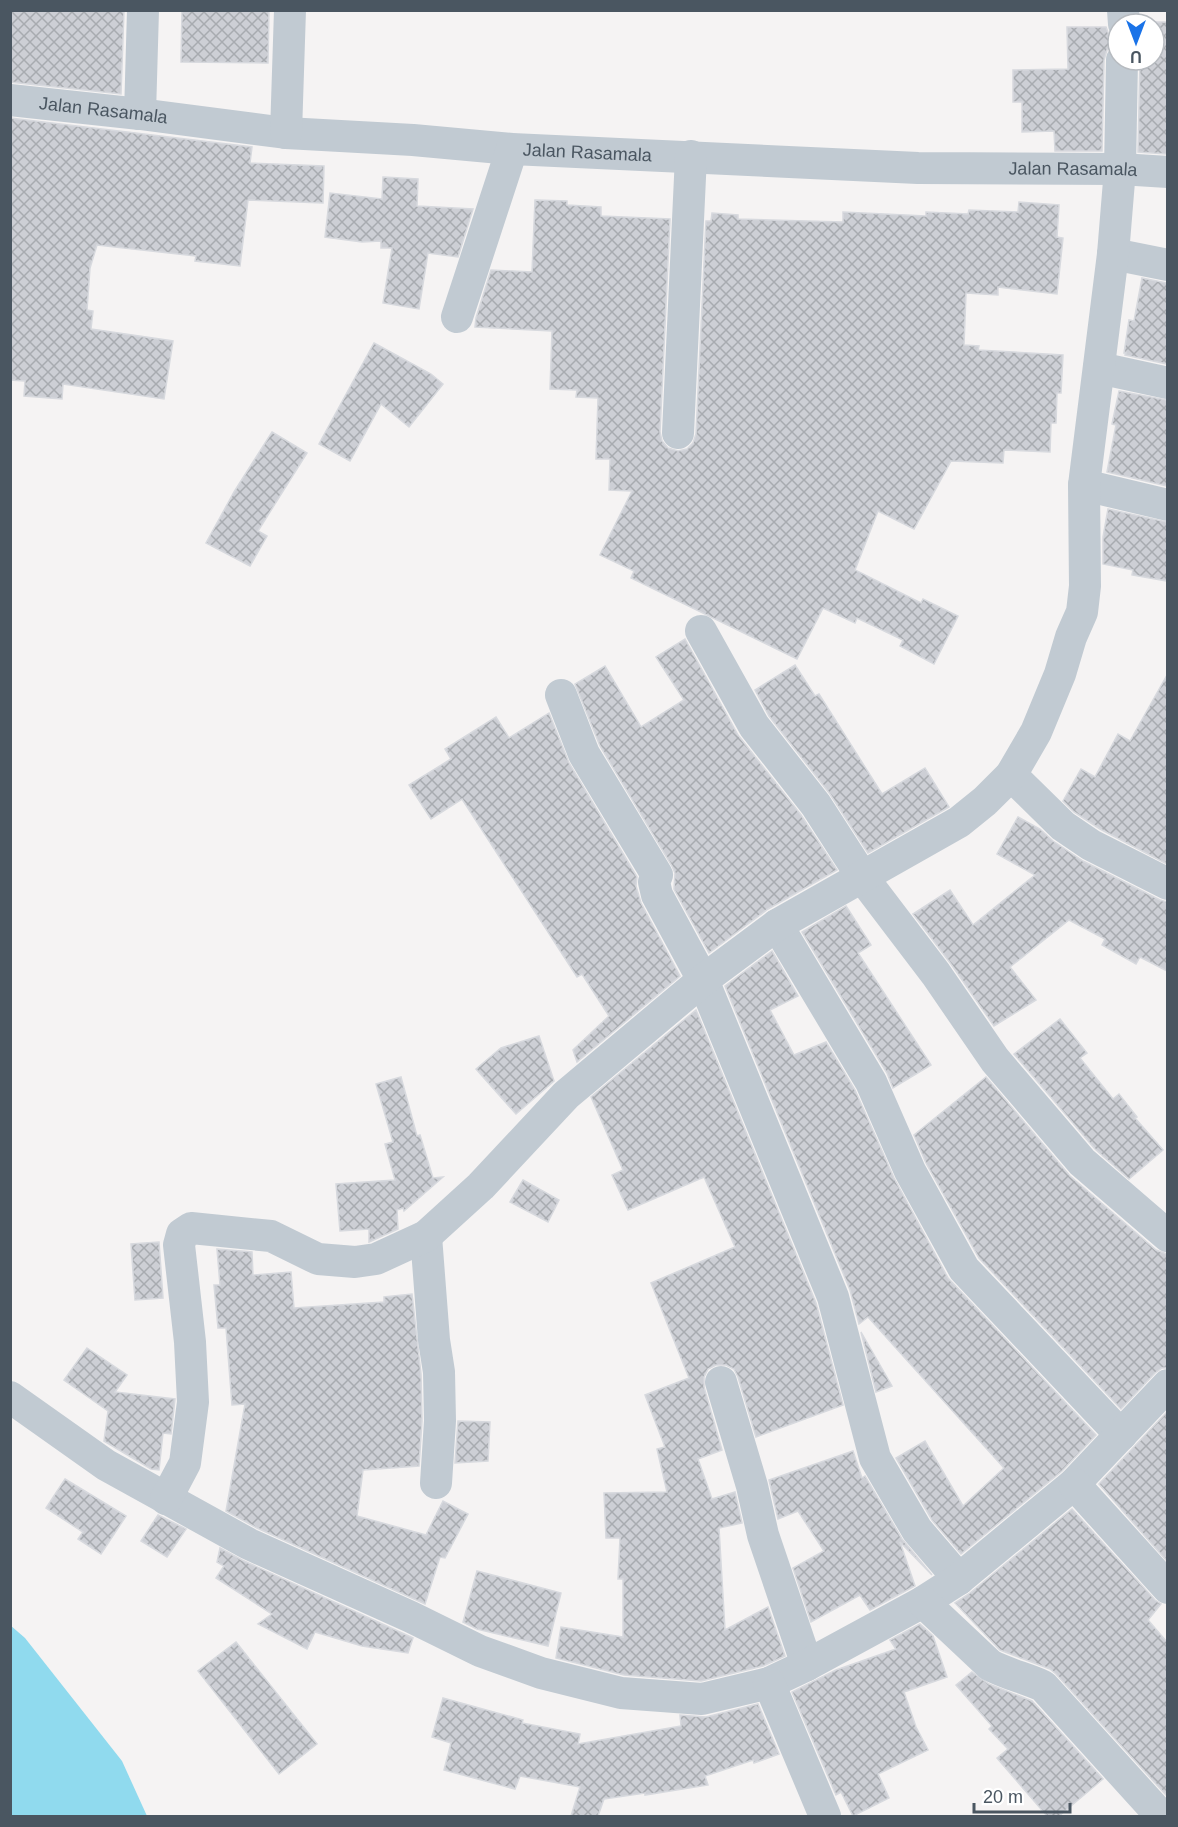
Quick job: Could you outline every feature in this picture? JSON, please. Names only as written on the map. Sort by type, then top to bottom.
[{"type":"street","points":[[140,114],[143,10]]},
{"type":"street","points":[[286,133],[290,10]]},
{"type":"street","points":[[166,1499],[185,1463],[194,1402],[179,1245],[182,1234],[191,1228],[271,1236],[318,1259],[355,1262],[376,1259],[426,1236],[481,1186],[566,1095],[703,980],[777,926],[960,822],[1011,775],[1040,722],[1082,612],[1085,586],[1084,485],[1113,254],[1120,169],[1122,72]]},
{"type":"street","name":"Jalan Rasamala","points":[[10,100],[286,133],[413,140],[512,149],[918,168],[1120,169],[1167,172]]},
{"type":"street","points":[[457,317],[512,149]]},
{"type":"street","points":[[678,433],[691,156]]},
{"type":"street","points":[[1113,254],[1167,265]]},
{"type":"street","points":[[1099,368],[1167,383]]},
{"type":"street","points":[[1084,485],[1167,505]]},
{"type":"street","points":[[701,631],[754,726],[816,805],[862,878],[936,974],[995,1060],[1082,1162],[1167,1236]]},
{"type":"street","points":[[561,695],[584,754],[657,875],[654,882],[657,895],[703,980],[833,1297],[875,1458],[917,1530],[959,1579]]},
{"type":"street","points":[[1011,775],[1063,826],[1091,844],[1167,884]]},
{"type":"street","points":[[777,926],[871,1082],[910,1171],[964,1269],[1121,1435]]},
{"type":"street","points":[[426,1236],[439,1381],[440,1421],[436,1483]]},
{"type":"street","points":[[721,1382],[764,1535],[807,1665]]},
{"type":"street","points":[[10,1397],[106,1465],[249,1544],[411,1617],[480,1651],[541,1673],[621,1693],[702,1699],[769,1683],[923,1602],[959,1579],[1074,1485],[1167,1385]]},
{"type":"street","points":[[1074,1485],[1167,1588]]},
{"type":"street","points":[[923,1602],[990,1665],[1043,1686],[1161,1816]]},
{"type":"street","points":[[769,1683],[825,1816]]},
{"type":"water","points":[[10,1625],[25,1638],[122,1761],[147,1816],[11,1816]]},
{"type":"building","points":[[10,10],[124,10],[121,94],[10,82]]},
{"type":"building","points":[[182,10],[269,10],[268,63],[181,62]]},
{"type":"building","points":[[1167,22],[1167,154],[1138,152],[1140,72],[1166,72]]},
{"type":"building","points":[[1067,27],[1106,27],[1102,151],[1055,151],[1054,131],[1022,132],[1022,102],[1013,102],[1013,70],[1068,69]]},
{"type":"building","points":[[10,118],[252,147],[250,163],[324,166],[323,203],[248,200],[240,266],[195,261],[196,256],[97,245],[90,268],[87,310],[93,311],[91,329],[173,341],[164,399],[63,384],[62,399],[24,396],[25,381],[10,380]]},
{"type":"building","points":[[383,177],[418,179],[417,206],[473,209],[458,257],[428,253],[419,309],[383,303],[392,248],[381,248],[381,241],[362,242],[325,237],[330,193],[382,199]]},
{"type":"building","points":[[535,200],[567,201],[567,205],[601,207],[601,216],[670,219],[660,432],[662,441],[668,448],[678,451],[687,449],[693,443],[696,434],[706,221],[711,221],[712,213],[738,215],[738,219],[843,222],[843,212],[926,216],[926,212],[968,214],[969,210],[1018,212],[1019,202],[1059,205],[1057,237],[1063,238],[1057,294],[998,287],[998,295],[966,293],[964,345],[979,346],[978,350],[1063,355],[1061,393],[1057,393],[1056,423],[1051,423],[1050,452],[1004,450],[1003,463],[951,461],[914,529],[878,511],[855,570],[921,603],[923,599],[958,616],[934,664],[900,646],[903,640],[857,618],[855,623],[823,608],[797,659],[631,578],[634,571],[600,555],[632,491],[609,490],[610,459],[596,459],[598,398],[576,397],[577,390],[550,389],[552,331],[475,327],[491,270],[532,272]]},
{"type":"building","points":[[1142,278],[1167,283],[1167,364],[1124,353],[1129,320],[1134,321]]},
{"type":"building","points":[[374,343],[431,374],[443,384],[409,427],[381,404],[350,461],[319,444]]},
{"type":"building","points":[[1119,391],[1167,400],[1167,486],[1107,472],[1116,425],[1112,424]]},
{"type":"building","points":[[272,432],[307,453],[258,531],[267,536],[250,566],[206,543],[234,492]]},
{"type":"building","points":[[1108,509],[1167,522],[1167,581],[1132,575],[1133,570],[1103,564],[1103,537]]},
{"type":"building","points":[[685,639],[738,735],[801,815],[837,870],[768,909],[709,953],[674,889],[675,873],[672,866],[600,746],[575,684],[605,666],[641,727],[684,700],[656,657]]},
{"type":"building","points":[[795,665],[815,696],[819,694],[882,794],[925,768],[949,807],[868,853],[830,794],[769,716],[755,690]]},
{"type":"building","points":[[1167,675],[1167,864],[1100,829],[1074,812],[1063,801],[1081,769],[1095,777],[1118,734],[1130,741]]},
{"type":"building","points":[[549,713],[569,763],[637,877],[636,886],[641,903],[680,976],[577,1062],[573,1050],[609,1016],[582,974],[577,977],[462,799],[431,819],[409,785],[451,759],[445,749],[496,717],[509,738]]},
{"type":"building","points":[[1018,817],[1040,829],[1053,841],[1083,861],[1167,902],[1167,971],[1140,957],[1136,964],[1102,945],[1105,939],[1069,920],[1010,967],[1036,1000],[994,1026],[913,914],[950,890],[973,925],[1035,875],[997,854]]},
{"type":"building","points":[[846,906],[871,945],[858,953],[931,1065],[893,1088],[887,1073],[802,932]]},
{"type":"building","points":[[772,951],[798,996],[770,1010],[794,1055],[826,1042],[855,1090],[894,1178],[948,1278],[1096,1435],[1062,1471],[961,1554],[932,1520],[896,1458],[925,1441],[963,1506],[1004,1468],[868,1317],[859,1324],[850,1290],[725,986]]},
{"type":"building","points":[[696,1010],[816,1303],[843,1405],[756,1437],[734,1369],[726,1365],[716,1365],[708,1369],[704,1377],[704,1387],[722,1450],[698,1459],[712,1499],[735,1492],[742,1523],[719,1528],[725,1630],[768,1607],[785,1656],[763,1666],[701,1681],[624,1675],[556,1658],[561,1627],[623,1637],[623,1579],[618,1579],[620,1538],[606,1538],[604,1493],[667,1492],[657,1449],[665,1447],[645,1395],[689,1378],[651,1283],[735,1247],[704,1177],[628,1210],[612,1175],[623,1170],[591,1097]]},
{"type":"building","points":[[1060,1019],[1087,1053],[1080,1058],[1113,1099],[1119,1094],[1137,1117],[1135,1118],[1163,1150],[1129,1179],[1095,1149],[1014,1054]]},
{"type":"building","points":[[539,1036],[554,1081],[516,1114],[476,1069],[501,1048]]},
{"type":"building","points":[[401,1077],[417,1136],[420,1135],[433,1178],[443,1177],[404,1211],[403,1208],[397,1210],[398,1229],[369,1242],[369,1229],[340,1231],[336,1184],[395,1180],[385,1144],[393,1142],[376,1084]]},
{"type":"building","points":[[986,1077],[1070,1176],[1156,1250],[1167,1254],[1167,1368],[1162,1368],[1155,1373],[1121,1409],[979,1258],[926,1163],[914,1135]]},
{"type":"building","points":[[523,1180],[559,1200],[548,1222],[510,1202]]},
{"type":"building","points":[[159,1242],[163,1298],[135,1300],[131,1244]]},
{"type":"building","points":[[217,1249],[252,1252],[253,1275],[291,1272],[294,1308],[384,1302],[384,1297],[412,1294],[421,1374],[422,1421],[419,1466],[363,1470],[357,1516],[426,1535],[443,1501],[468,1514],[445,1558],[440,1557],[425,1604],[257,1528],[226,1511],[245,1404],[232,1405],[226,1328],[218,1328],[214,1285],[220,1285]]},
{"type":"building","points":[[861,1332],[892,1386],[876,1392]]},
{"type":"building","points":[[87,1348],[127,1375],[115,1392],[175,1399],[171,1434],[163,1433],[159,1470],[151,1469],[104,1441],[108,1411],[64,1380]]},
{"type":"building","points":[[1166,1413],[1167,1415],[1167,1561],[1099,1484]]},
{"type":"building","points":[[458,1421],[490,1422],[488,1461],[455,1463]]},
{"type":"building","points":[[853,1451],[862,1478],[865,1476],[902,1539],[932,1575],[900,1542],[915,1586],[870,1610],[860,1595],[811,1622],[793,1568],[824,1551],[798,1511],[778,1519],[769,1480]]},
{"type":"building","points":[[65,1479],[126,1516],[101,1554],[78,1539],[83,1532],[46,1508]]},
{"type":"building","points":[[1072,1509],[1161,1604],[1148,1620],[1167,1642],[1167,1796],[1056,1674],[1050,1669],[1000,1650],[955,1603]]},
{"type":"building","points":[[158,1515],[186,1529],[167,1557],[141,1541]]},
{"type":"building","points":[[220,1548],[413,1638],[408,1653],[362,1646],[315,1632],[307,1649],[258,1624],[272,1614],[216,1578],[224,1566],[217,1562]]},
{"type":"building","points":[[477,1571],[561,1593],[548,1646],[477,1629],[463,1622]]},
{"type":"building","points":[[920,1624],[933,1636],[947,1677],[904,1692],[916,1727],[928,1750],[878,1774],[889,1798],[853,1816],[841,1792],[836,1795],[792,1692],[836,1670],[896,1649],[890,1640]]},
{"type":"building","points":[[236,1642],[317,1744],[279,1774],[198,1671]]},
{"type":"building","points":[[972,1672],[989,1684],[1032,1701],[1103,1779],[1059,1816],[1047,1816],[997,1758],[1008,1749],[989,1729],[992,1726],[956,1685]]},
{"type":"building","points":[[443,1698],[523,1720],[522,1723],[580,1734],[578,1744],[681,1726],[680,1715],[706,1717],[758,1704],[779,1754],[705,1776],[708,1785],[604,1799],[598,1816],[571,1816],[580,1787],[520,1776],[515,1789],[444,1770],[451,1743],[432,1737]]}]
